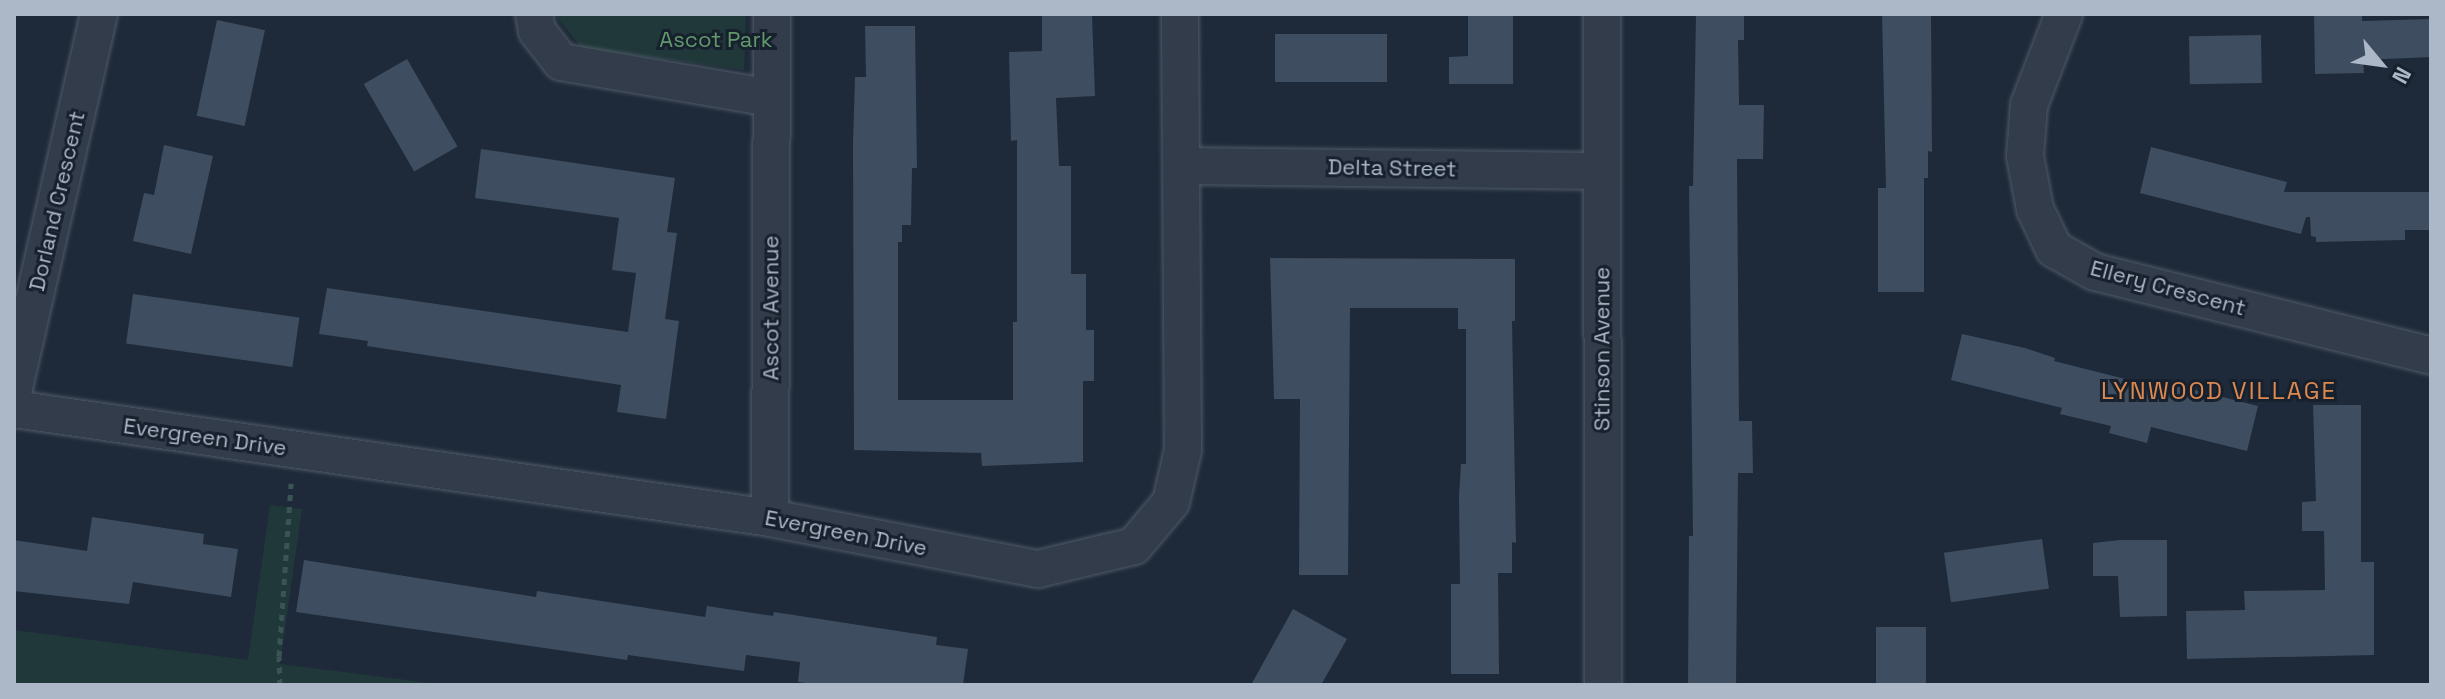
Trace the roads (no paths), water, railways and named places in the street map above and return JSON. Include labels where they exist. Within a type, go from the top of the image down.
[{"type":"street","name":"Dorland Crescent","points":[[14,388],[99,14]]},
{"type":"street","points":[[534,14],[537,31],[561,62],[771,98]]},
{"type":"street","name":"Ascot Avenue","points":[[770,518],[772,14]]},
{"type":"street","name":"Evergreen Drive","points":[[14,409],[770,518],[1038,569],[1134,546],[1171,502],[1183,450],[1180,14]]},
{"type":"street","name":"Stinson Avenue","points":[[1602,14],[1603,685]]},
{"type":"street","name":"Ellery Crescent","points":[[2064,14],[2029,105],[2025,156],[2035,209],[2054,249],[2095,272],[2431,356]]},
{"type":"street","name":"Delta Street","points":[[1183,166],[1601,171]]},
{"type":"district","name":"LYNWOOD VILLAGE","points":[[2219,391]]},
{"type":"park label","name":"Ascot Park","points":[[716,40]]}]
